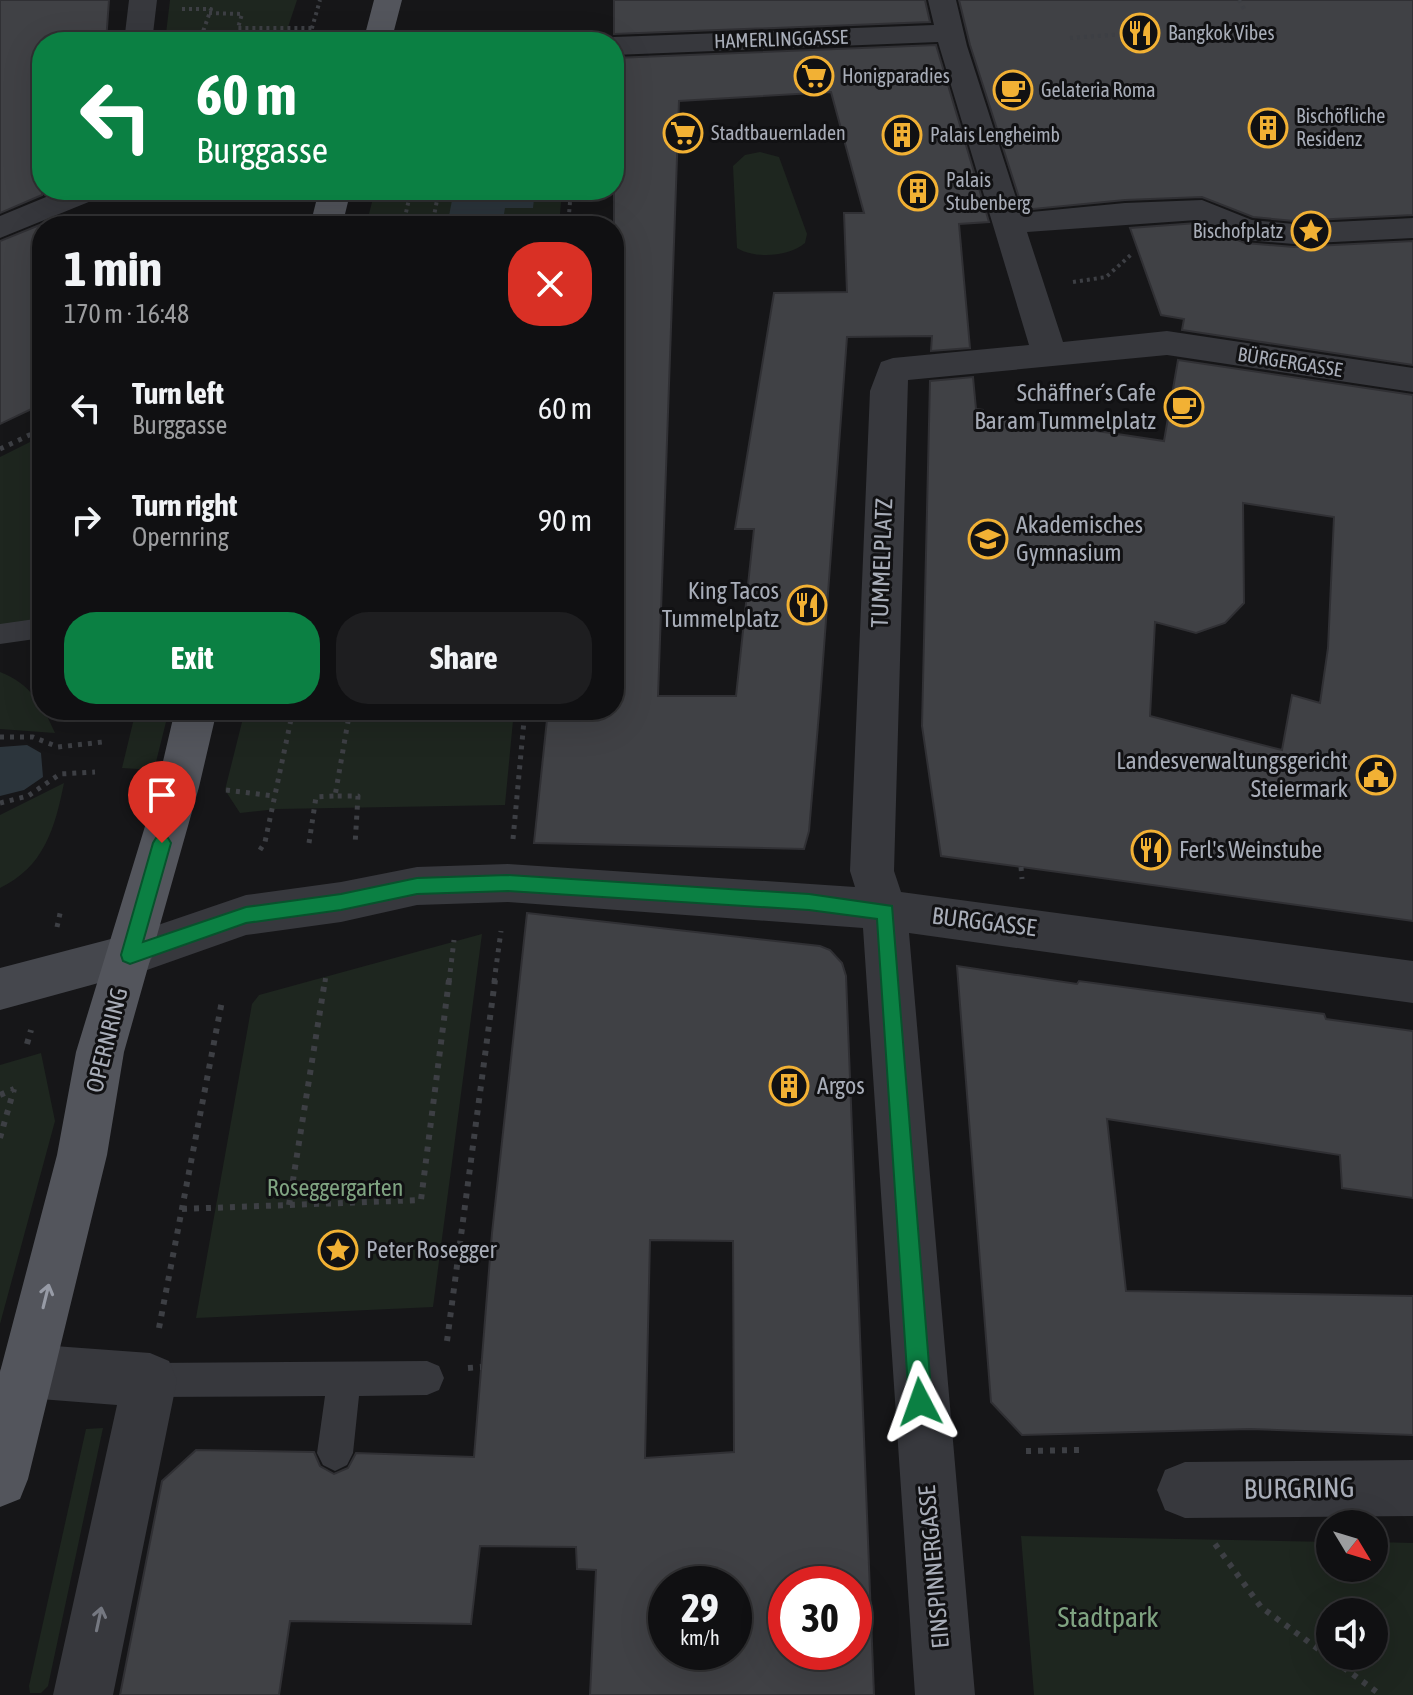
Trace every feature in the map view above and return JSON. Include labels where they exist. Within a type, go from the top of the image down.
[{"type":"main road","points":[[380,32],[388,0]]},
{"type":"main road","name":"OPERNRING","points":[[0,1479],[82,1155],[100,1052],[178,787],[194,720]]},
{"type":"main road","points":[[0,989],[130,955]]},
{"type":"street","points":[[942,0],[949,33],[1050,356]]},
{"type":"street","points":[[143,32],[156,5]]},
{"type":"street","name":"HAMERLINGGASSE","points":[[624,46],[949,33]]},
{"type":"street","points":[[0,228],[64,200]]},
{"type":"street","points":[[1008,218],[1202,210],[1246,230],[1294,234],[1413,228]]},
{"type":"street","name":"TUMMELPLATZ","points":[[885,911],[872,871],[871,848],[888,391],[893,370],[1167,343]]},
{"type":"street","name":"BÜRGERGASSE","points":[[1167,343],[1413,380]]},
{"type":"street","name":"BURGGASSE","points":[[130,955],[246,915],[341,902],[417,886],[508,883],[809,902],[990,922],[1413,982]]},
{"type":"street","name":"EINSPINNERGASSE","points":[[885,911],[923,1446],[945,1695]]},
{"type":"street","points":[[27,1371],[150,1380],[83,1695]]},
{"type":"street","name":"BURGRING","points":[[1185,1490],[1413,1488]]},
{"type":"lane","points":[[0,634],[32,629]]},
{"type":"lane","points":[[150,1380],[427,1378]]},
{"type":"lane","points":[[335,1453],[344,1379]]},
{"type":"path","points":[[311,32],[320,0]]},
{"type":"path","points":[[1239,0],[1244,9]]},
{"type":"path","points":[[156,5],[211,9],[202,32]]},
{"type":"path","points":[[209,13],[242,14],[237,32]]},
{"type":"path","points":[[238,28],[312,28]]},
{"type":"path","points":[[1070,38],[1124,34]]},
{"type":"path","points":[[1029,288],[1106,277],[1137,250]]},
{"type":"path","points":[[0,449],[32,434]]},
{"type":"path","points":[[260,850],[265,842],[291,720]]},
{"type":"path","points":[[335,796],[348,720]]},
{"type":"path","points":[[513,840],[524,720]]},
{"type":"path","points":[[0,737],[33,737],[58,747],[103,742]]},
{"type":"path","points":[[0,803],[28,796],[60,774],[95,772]]},
{"type":"path","points":[[225,790],[273,796]]},
{"type":"path","points":[[309,843],[316,797],[358,796],[355,845]]},
{"type":"path","points":[[1021,867],[1022,879]]},
{"type":"path","points":[[450,1318],[501,929]]},
{"type":"path","points":[[182,1209],[421,1200],[454,940]]},
{"type":"path","points":[[289,1205],[326,975]]},
{"type":"path","points":[[150,1380],[222,1001]]},
{"type":"path","points":[[0,1095],[14,1089],[0,1138]]},
{"type":"path","points":[[1026,1451],[1079,1450]]},
{"type":"path","points":[[1185,1490],[1205,1531],[1261,1607],[1381,1695]]},
{"type":"green space","points":[[170,0],[297,0],[286,32],[166,32]]},
{"type":"green space","points":[[760,152],[779,157],[807,234],[805,243],[781,254],[753,254],[737,248],[733,166],[745,155]]},
{"type":"green space","points":[[372,200],[561,200],[560,216],[368,216]]},
{"type":"green space","points":[[32,441],[32,624],[0,629],[0,457]]},
{"type":"green space","points":[[0,672],[20,682],[32,694],[32,720],[49,720],[55,733],[0,729]]},
{"type":"green space","points":[[134,720],[166,720],[154,770],[122,768]]},
{"type":"green space","points":[[242,720],[513,720],[505,805],[277,809],[240,813],[225,790]]},
{"type":"green space","points":[[64,783],[45,844],[27,869],[0,888],[0,815]]},
{"type":"green space","name":"Roseggergarten","points":[[482,934],[433,1307],[196,1318],[252,1004],[259,995]]},
{"type":"green space","points":[[41,1053],[55,1121],[0,1324],[0,1065]]},
{"type":"green space","points":[[103,1428],[48,1686],[41,1693],[30,1693],[29,1686],[86,1429]]},
{"type":"green space","name":"Stadtpark","points":[[1021,1536],[1316,1542],[1316,1582],[1388,1582],[1388,1542],[1413,1543],[1413,1695],[1034,1695]]},
{"type":"shaded area","points":[[452,200],[534,200],[533,208],[505,208],[504,216],[449,216]]},
{"type":"shaded area","points":[[27,745],[41,753],[43,777],[24,790],[0,796],[0,747]]},
{"type":"building","points":[[0,0],[109,0],[107,32],[32,32],[32,199],[0,213]]},
{"type":"building","points":[[614,0],[925,0],[930,22],[624,34],[614,32]]},
{"type":"building","points":[[959,0],[1413,0],[1413,215],[1294,221],[1253,217],[1202,197],[1125,200],[1023,210],[970,45]]},
{"type":"building","points":[[936,45],[989,222],[959,224],[970,348],[931,351],[932,336],[847,337],[820,701],[809,831],[804,849],[534,843],[547,720],[624,720],[624,216],[614,216],[614,200],[624,200],[624,58]],"holes":[[[831,92],[864,213],[844,213],[847,292],[774,293],[735,529],[754,529],[736,696],[658,696],[679,101]]]},
{"type":"building","points":[[1197,223],[1245,243],[1294,247],[1413,241],[1413,365],[1182,330],[1184,319],[1161,315],[1130,228]]},
{"type":"building","points":[[32,228],[32,409],[0,424],[0,241]]},
{"type":"building","points":[[1178,360],[1413,395],[1413,921],[941,856],[922,726],[930,381],[973,377],[976,409],[983,410],[984,414],[1164,441]],"holes":[[[1243,503],[1334,517],[1328,648],[1320,703],[1292,695],[1282,750],[1150,716],[1155,622],[1196,633],[1225,623],[1244,603]]]},
{"type":"building","points":[[527,913],[820,946],[830,950],[842,963],[846,976],[869,1566],[768,1566],[768,1670],[872,1670],[872,1644],[874,1695],[590,1695],[596,1570],[577,1569],[576,1547],[480,1546],[471,1624],[290,1621],[279,1695],[120,1695],[162,1481],[196,1450],[314,1452],[320,1466],[334,1474],[348,1468],[356,1453],[474,1457],[492,1233]],"holes":[[[650,1240],[733,1241],[734,1452],[645,1458]]]},
{"type":"building","points":[[957,966],[1324,1014],[1326,1019],[1413,1031],[1413,1198],[1342,1188],[1340,1155],[1107,1119],[1126,1291],[1413,1296],[1413,1435],[1250,1429],[1022,1435],[991,1402]]},
{"type":"place","name":"Bangkok Vibes","points":[[1140,33]]},
{"type":"place","name":"Honigparadies","points":[[814,76]]},
{"type":"place","name":"Gelateria Roma","points":[[1013,90]]},
{"type":"place","name":"Bischöfliche Residenz","points":[[1268,128]]},
{"type":"place","name":"Stadtbauernladen","points":[[683,133]]},
{"type":"place","name":"Palais Lengheimb","points":[[902,135]]},
{"type":"place","name":"Palais Stubenberg","points":[[918,191]]},
{"type":"place","name":"Bischofplatz","points":[[1311,231]]},
{"type":"place","name":"Schäffner´s Cafe Bar am Tummelplatz","points":[[1184,407]]},
{"type":"place","name":"Akademisches Gymnasium","points":[[988,539]]},
{"type":"place","name":"King Tacos Tummelplatz","points":[[807,605]]},
{"type":"place","name":"Landesverwaltungsgericht Steiermark","points":[[1376,775]]},
{"type":"place","name":"Ferl's Weinstube","points":[[1151,850]]},
{"type":"place","name":"Argos","points":[[789,1086]]},
{"type":"place","name":"Peter Rosegger","points":[[338,1250]]},
{"type":"route","points":[[162,843],[130,955],[246,915],[341,902],[417,886],[508,883],[809,902],[885,911],[920,1402]]}]
